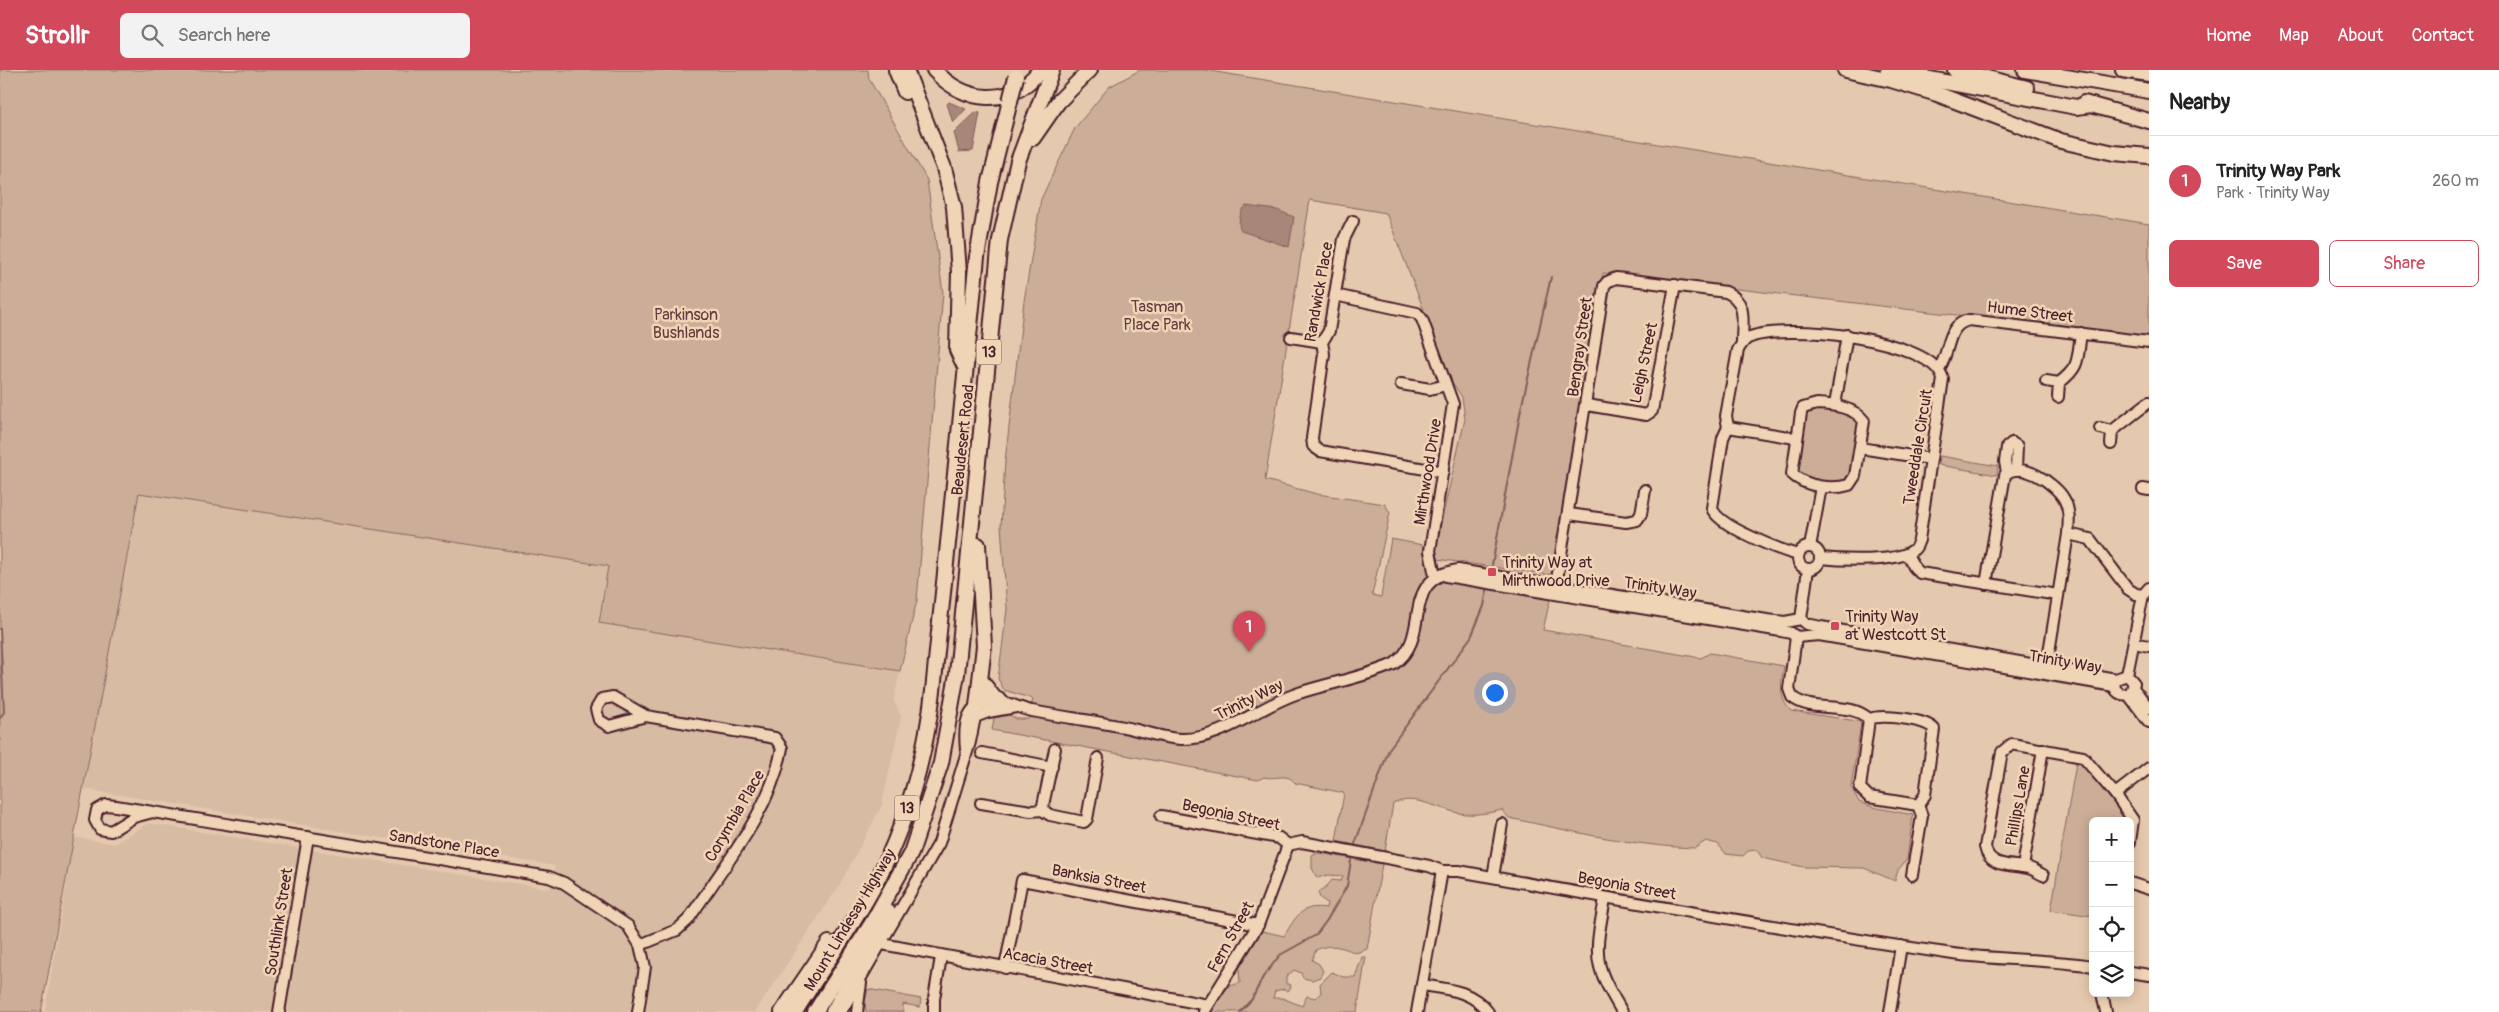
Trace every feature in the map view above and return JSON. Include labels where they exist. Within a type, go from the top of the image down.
[{"type":"highway","points":[[896,70],[915,112],[929,128]]},
{"type":"highway","points":[[906,70],[944,168],[955,215],[959,272],[957,350],[965,368]]},
{"type":"highway","points":[[934,70],[956,89],[983,97],[998,96],[1016,90],[1033,78],[1040,70]]},
{"type":"highway","name":"Beaudesert Road","points":[[954,700],[1004,218],[1014,177],[1052,70]]},
{"type":"highway","points":[[1014,177],[1042,124],[1064,95],[1090,70]]},
{"type":"highway","points":[[1845,70],[1891,80],[1937,94],[2061,141],[2114,153],[2149,156]]},
{"type":"highway","points":[[1884,70],[2076,106],[2092,105]]},
{"type":"highway","points":[[1955,70],[2149,121]]},
{"type":"highway","points":[[2025,70],[2149,91]]},
{"type":"highway","points":[[2122,70],[2149,74]]},
{"type":"highway","name":"Beaudesert Road","points":[[932,698],[965,368],[984,218],[997,150],[1017,74]]},
{"type":"highway","points":[[972,527],[978,545],[984,626],[982,682],[976,712]]},
{"type":"highway","points":[[982,682],[994,698],[1000,701]]},
{"type":"highway","name":"Mount Lindesay Highway","points":[[795,1012],[860,911],[884,865],[904,816],[924,746],[932,698]]},
{"type":"highway","name":"Mount Lindesay Highway","points":[[815,1012],[876,916],[911,853],[939,773],[954,700]]},
{"type":"highway","points":[[833,1012],[890,909],[909,866],[911,853]]},
{"type":"highway","points":[[782,1012],[844,921],[860,911]]},
{"type":"street","name":"Randwick Place","points":[[1353,221],[1344,239],[1329,331],[1322,342],[1324,354],[1312,438],[1313,446],[1320,451],[1443,472]]},
{"type":"street","name":"Bengray Street","points":[[1556,590],[1587,406],[1604,286],[1607,282],[1616,278],[1726,292],[1735,297],[1743,311],[1742,342]]},
{"type":"street","name":"Leigh Street","points":[[1587,406],[1646,415],[1652,411],[1675,285]]},
{"type":"street","name":"Mirthwood Drive","points":[[1335,295],[1417,313],[1422,319],[1453,404],[1430,551],[1436,576]]},
{"type":"street","name":"Hume Street","points":[[1939,369],[1947,354],[1952,331],[1962,321],[1969,320],[2149,342]]},
{"type":"street","name":"Tweeddale Circuit","points":[[1742,342],[1749,338],[1784,332],[1847,335],[1898,349],[1939,369],[1943,379],[1919,540],[1915,549],[1908,554]]},
{"type":"street","points":[[2046,381],[2059,383],[2074,372],[2081,333]]},
{"type":"street","points":[[1835,405],[1847,335]]},
{"type":"street","points":[[1291,337],[1322,342]]},
{"type":"street","points":[[1742,342],[1738,350],[1726,416],[1728,427],[1723,438],[1712,501],[1714,513],[1747,534],[1798,555]]},
{"type":"street","points":[[2058,396],[2059,383]]},
{"type":"street","points":[[1401,384],[1436,389],[1446,385]]},
{"type":"street","points":[[2111,444],[2112,431],[2149,402]]},
{"type":"street","points":[[1817,404],[1835,405],[1854,411],[1864,420],[1853,481],[1842,487],[1821,486],[1797,478],[1792,474],[1796,438],[1803,408],[1817,404]]},
{"type":"street","points":[[1728,427],[1796,438]]},
{"type":"street","points":[[2100,428],[2112,431]]},
{"type":"street","points":[[1860,448],[1931,459]]},
{"type":"street","points":[[1986,584],[2003,480],[2012,471],[2034,474],[2057,490],[2064,500],[2069,514],[2068,534],[2046,670]]},
{"type":"street","points":[[1810,547],[1821,486]]},
{"type":"street","points":[[1568,514],[1626,522],[1637,520],[1641,514],[1645,490]]},
{"type":"street","points":[[2068,534],[2090,539],[2128,589],[2136,594],[2146,592],[2127,675],[2133,680],[2131,691],[2149,722]]},
{"type":"street","points":[[1798,555],[1804,548],[1810,547],[1816,550],[1820,558],[1817,565],[1808,569]]},
{"type":"street","points":[[1820,558],[1862,560],[1908,554],[1914,567],[1920,573],[2058,595]]},
{"type":"street","points":[[1798,555],[1800,564],[1808,569]]},
{"type":"street","points":[[1800,622],[1808,569]]},
{"type":"street","name":"Trinity Way","points":[[1000,701],[1016,708],[1119,726],[1162,737],[1200,738],[1232,726],[1277,701],[1330,683],[1382,670],[1398,662],[1408,651],[1413,641],[1422,595],[1428,583],[1436,576],[1556,590],[1767,620],[1800,622],[2046,670]]},
{"type":"street","name":"Trinity Way","points":[[1556,590],[1797,635],[1819,635],[2115,682]]},
{"type":"street","points":[[1800,622],[1790,626],[1797,635],[1789,689],[1792,698],[1799,702],[1857,712],[1869,719]]},
{"type":"street","points":[[1797,635],[1808,630],[1800,622]]},
{"type":"street","points":[[2134,643],[2149,646]]},
{"type":"street","name":"Trinity Way","points":[[2115,682],[2121,675],[2127,675]]},
{"type":"street","name":"Trinity Way","points":[[2115,682],[2119,693],[2131,691]]},
{"type":"street","points":[[2131,691],[2149,708]]},
{"type":"street","points":[[842,1012],[939,843],[966,750],[965,725],[968,715],[976,712],[987,702],[1000,701]]},
{"type":"street","name":"Trinity Way","points":[[976,712],[1016,708]]},
{"type":"street","name":"Corymbia Place","points":[[640,945],[677,930],[688,920],[752,823],[778,773],[782,748],[775,738],[646,716]]},
{"type":"street","points":[[1869,719],[1876,716],[1888,717],[1929,724],[1934,729],[1925,795],[1918,805]]},
{"type":"street","points":[[1869,719],[1860,788],[1869,796],[1918,805]]},
{"type":"street","points":[[2043,875],[2023,867],[1995,862],[1986,854],[1985,847],[2002,752],[2012,744],[2083,757],[2115,794],[2131,817]]},
{"type":"street","points":[[1042,810],[1055,749]]},
{"type":"street","name":"Phillips Lane","points":[[2023,867],[2043,749]]},
{"type":"street","points":[[982,754],[1052,767]]},
{"type":"street","points":[[981,803],[1030,811],[1042,810],[1050,815],[1084,822],[1087,819],[1098,758]]},
{"type":"street","points":[[2115,794],[2149,768]]},
{"type":"street","name":"Sandstone Place","points":[[153,812],[134,817],[110,831],[100,829],[95,820],[97,810],[106,805],[153,812],[308,837],[549,877],[564,883],[628,926],[640,945],[645,967],[638,1012]]},
{"type":"street","points":[[1912,875],[1922,816],[1918,805]]},
{"type":"street","name":"Begonia Street","points":[[1161,816],[1279,838],[1288,845],[1302,842],[1429,866],[1442,871],[1492,877],[1605,898],[1900,946],[1956,954],[2060,961],[2089,965]]},
{"type":"street","points":[[1492,877],[1502,824]]},
{"type":"street","name":"Southlink Street","points":[[279,1012],[308,837]]},
{"type":"street","name":"Fern Street","points":[[1206,1009],[1258,925],[1288,845]]},
{"type":"street","points":[[1417,1012],[1442,871]]},
{"type":"street","name":"Banksia Street","points":[[1005,968],[1022,880],[1258,925]]},
{"type":"street","points":[[2134,884],[2149,888]]},
{"type":"street","points":[[1605,898],[1597,951],[1599,965],[1604,980],[1622,1012]]},
{"type":"street","name":"Acacia Street","points":[[882,944],[1206,1009]]},
{"type":"street","points":[[1890,1012],[1900,946]]},
{"type":"street","points":[[934,1012],[934,999],[941,957]]},
{"type":"street","points":[[2134,973],[2149,975]]},
{"type":"street","points":[[857,1012],[862,980]]},
{"type":"street","points":[[1422,986],[1459,991],[1475,999],[1488,1012]]},
{"type":"street","points":[[2103,997],[2106,1012]]},
{"type":"shaded area","points":[[949,102],[966,109],[953,123],[947,104]]},
{"type":"shaded area","points":[[976,112],[980,113],[973,151],[959,152],[954,133]]},
{"type":"shaded area","points":[[1246,206],[1277,210],[1294,217],[1289,247],[1241,231],[1239,225],[1240,218]]},
{"type":"shaded area","points":[[139,492],[609,566],[599,623],[900,671],[894,700],[901,717],[882,805],[839,886],[755,1012],[45,1012],[74,837],[115,844],[148,823],[550,889],[555,866],[83,789]]},
{"type":"green space","name":"Parkinson Bushlands","points":[[0,70],[868,70],[869,79],[927,180],[943,293],[917,600],[900,671],[599,623],[608,566],[139,493],[41,1012],[0,1012]]},
{"type":"green space","name":"Tasman Place Park","points":[[1140,70],[1204,70],[2149,224],[2149,338],[1603,273],[1555,569],[1549,575],[1437,559],[1435,549],[1465,419],[1462,397],[1452,382],[1386,213],[1310,200],[1265,480],[1317,494],[1385,504],[1390,513],[1372,595],[1381,597],[1391,539],[1423,545],[1431,579],[1449,580],[1464,585],[1550,600],[1543,630],[1701,658],[1710,653],[1784,666],[1781,690],[1784,701],[1791,711],[1861,723],[1851,787],[1859,802],[1873,807],[1913,815],[1907,859],[1898,870],[1895,881],[1864,868],[1804,867],[1762,858],[1757,850],[1748,851],[1743,856],[1726,854],[1718,844],[1706,841],[1695,848],[1648,844],[1602,837],[1509,818],[1502,810],[1481,814],[1464,814],[1409,800],[1393,804],[1385,851],[1336,841],[1344,793],[1295,783],[1285,777],[1264,777],[1258,780],[992,730],[994,718],[1009,715],[1017,719],[1028,719],[1033,699],[1004,690],[998,679],[1007,609],[1001,526],[1005,461],[1024,301],[1041,199],[1075,128],[1109,87]]},
{"type":"green space","points":[[1817,407],[1852,413],[1859,423],[1851,475],[1840,482],[1816,482],[1808,480],[1797,472],[1804,413]]},
{"type":"green space","points":[[1940,456],[1998,466],[1997,475],[1939,465]]},
{"type":"green space","points":[[2076,763],[2081,764],[2124,817],[2089,817],[2089,915],[2051,910]]},
{"type":"green space","points":[[1319,853],[1382,864],[1367,949],[1356,953],[1336,947],[1316,950],[1312,960],[1319,964],[1323,971],[1320,977],[1312,980],[1303,978],[1301,973],[1294,970],[1286,977],[1286,984],[1290,984],[1291,987],[1288,991],[1284,989],[1275,991],[1273,998],[1282,998],[1302,1006],[1307,996],[1315,998],[1321,993],[1320,984],[1332,972],[1343,977],[1355,977],[1362,957],[1366,957],[1357,1012],[1209,1012],[1229,986],[1240,983],[1239,969],[1262,931],[1284,936],[1300,913],[1311,908],[1326,908],[1327,903],[1320,898],[1318,892],[1332,880],[1341,881],[1343,876],[1328,875],[1317,878],[1312,868],[1312,854]]},
{"type":"green space","points":[[868,989],[921,999],[920,1007],[903,1004],[903,1012],[866,1012],[865,1002]]},
{"type":"waterway","points":[[1492,565],[1521,409],[1551,277]]},
{"type":"waterway","points":[[1355,844],[1389,749],[1471,637],[1484,606],[1487,590]]},
{"type":"waterway","points":[[0,629],[4,712],[0,718]]},
{"type":"waterway","points":[[1240,1012],[1252,999],[1263,977],[1280,955],[1316,935],[1327,920],[1347,886],[1351,860]]},
{"type":"place","name":"Trinity Way at Mirthwood Drive","points":[[1492,572]]},
{"type":"place","name":"Trinity Way at Westcott St","points":[[1835,626]]},
{"type":"place","name":"Trinity Way Park","points":[[1249,652]]}]
